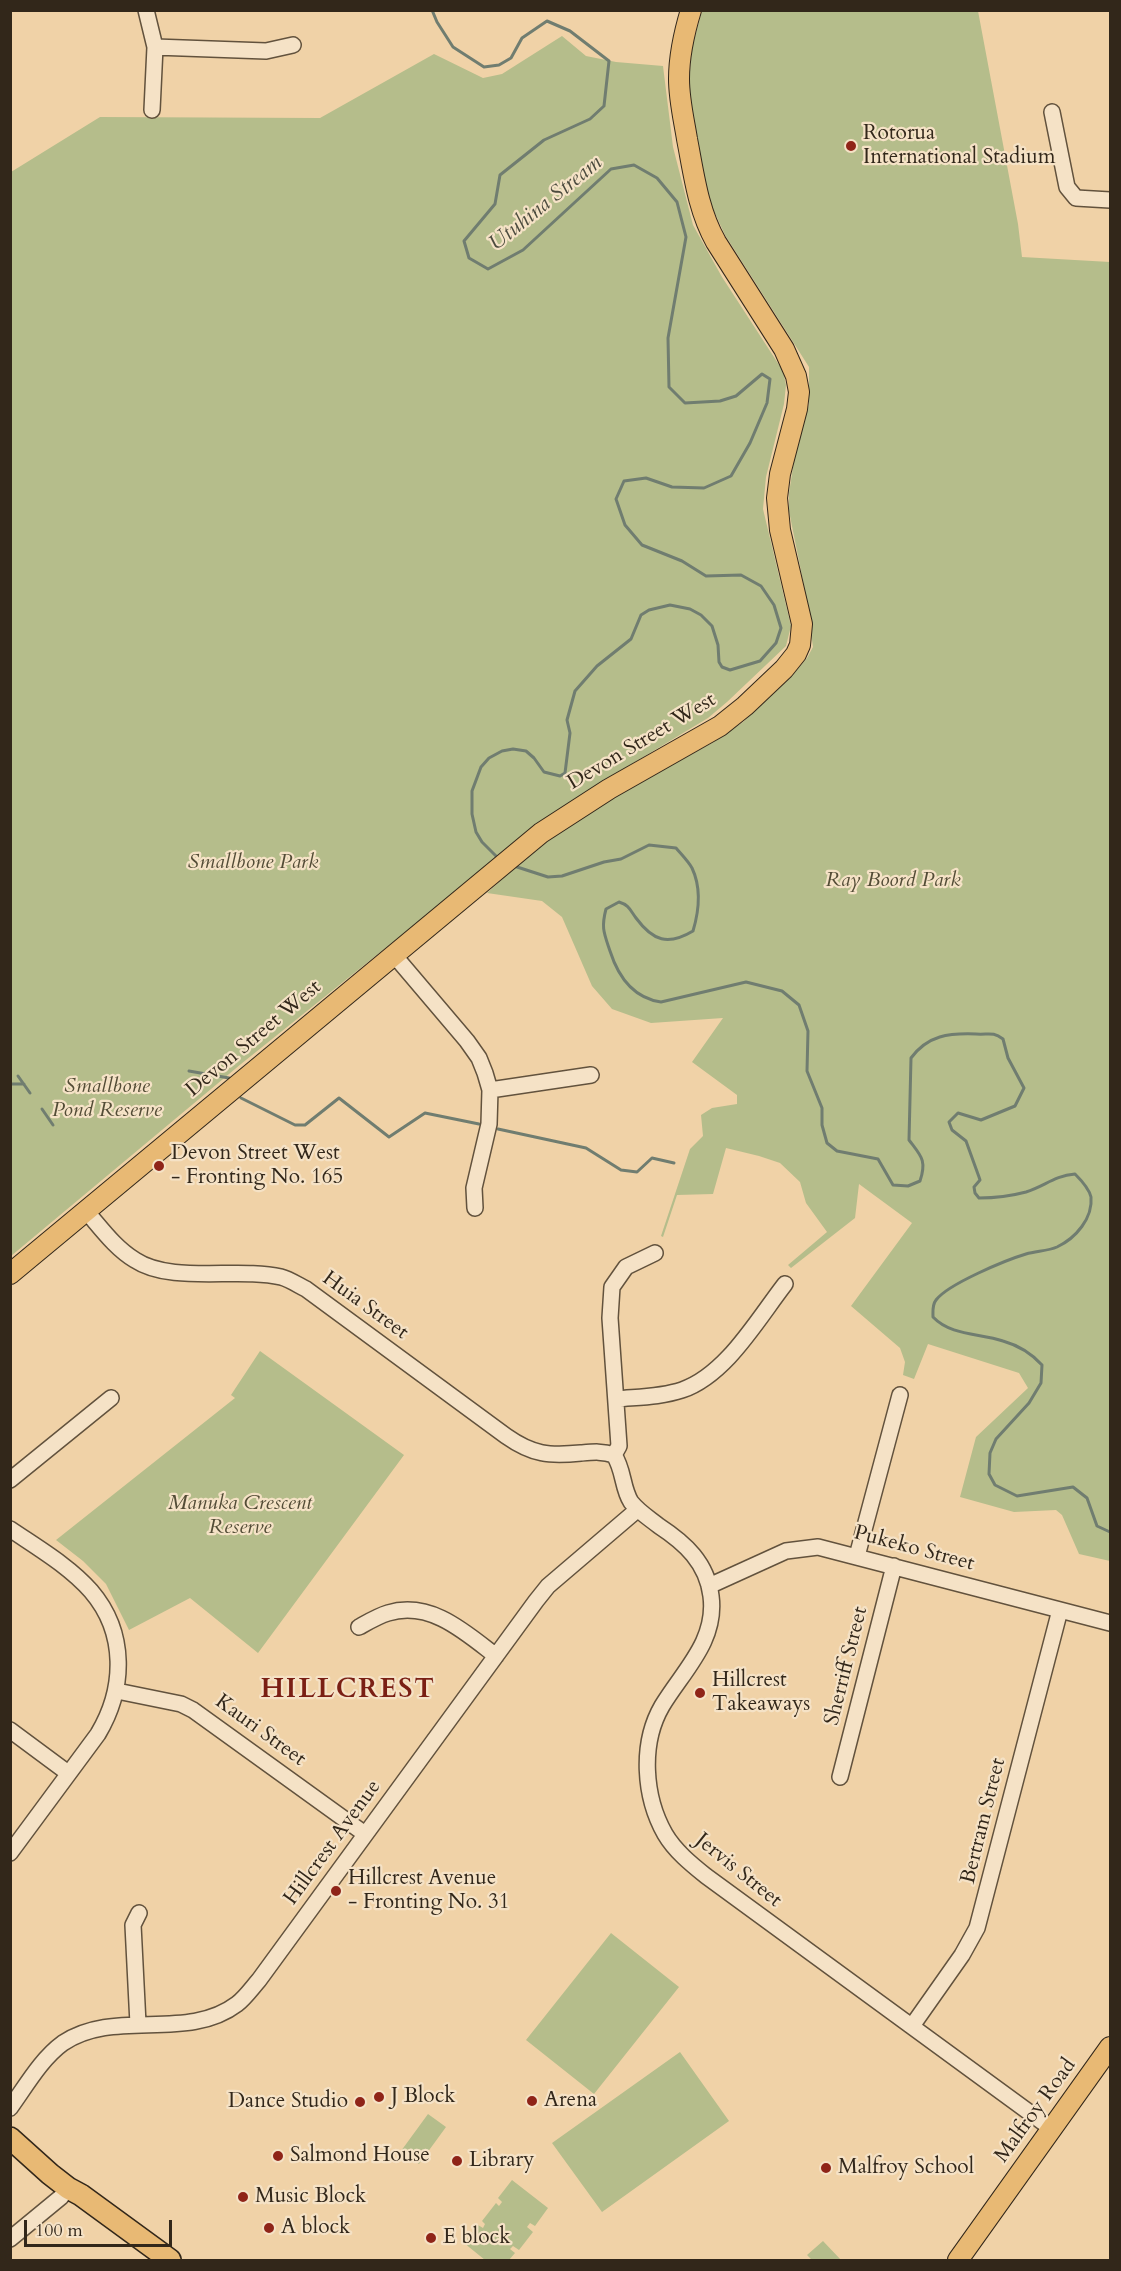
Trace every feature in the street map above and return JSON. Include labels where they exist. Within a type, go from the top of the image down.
[{"type":"highway","points":[[10,2138],[68,2188],[170,2260]]},
{"type":"main road","name":"Devon Street West","points":[[10,1274],[522,848],[584,804],[720,726],[745,706],[784,669],[796,654],[800,645],[802,624],[780,530],[777,498],[780,474],[799,392],[796,376],[788,357],[716,242],[707,226],[699,201],[680,99],[679,81],[681,47],[691,10]]},
{"type":"main road","name":"Malfroy Road","points":[[958,2260],[1110,2047]]},
{"type":"street","points":[[146,10],[155,47],[152,110]]},
{"type":"street","points":[[155,47],[267,51],[293,45]]},
{"type":"street","points":[[1052,112],[1067,187],[1076,198],[1110,200]]},
{"type":"street","points":[[394,955],[467,1041],[479,1058],[490,1090],[489,1124],[474,1188],[475,1208]]},
{"type":"street","points":[[490,1090],[591,1075]]},
{"type":"street","name":"Huia Street","points":[[86,1210],[122,1251],[149,1268],[177,1272],[281,1277],[306,1289],[506,1436],[531,1451],[555,1455],[604,1452],[614,1455]]},
{"type":"street","points":[[614,1455],[619,1446],[610,1318],[612,1287],[626,1267],[655,1253]]},
{"type":"street","points":[[617,1399],[668,1394],[700,1382],[728,1358],[785,1284]]},
{"type":"street","points":[[857,1556],[900,1395]]},
{"type":"street","points":[[10,1480],[111,1398]]},
{"type":"street","name":"Jervis Street","points":[[614,1455],[621,1469],[626,1492],[637,1510],[688,1548],[702,1568],[710,1586],[712,1599],[710,1622],[702,1648],[661,1707],[650,1740],[651,1797],[666,1835],[691,1865],[1052,2129]]},
{"type":"street","name":"Hillcrest Avenue","points":[[10,2108],[42,2064],[63,2043],[92,2031],[138,2024],[190,2022],[224,2012],[237,2004],[259,1980],[548,1586],[637,1510]]},
{"type":"street","points":[[10,1528],[67,1569],[92,1592],[113,1628],[119,1659],[117,1691],[102,1727],[10,1853]]},
{"type":"street","name":"Pukeko Street","points":[[710,1586],[786,1551],[804,1547],[832,1549],[1110,1623]]},
{"type":"street","name":"Sherriff Street","points":[[840,1777],[894,1566]]},
{"type":"street","points":[[358,1627],[388,1613],[418,1610],[446,1620],[496,1656]]},
{"type":"street","name":"Bertram Street","points":[[912,2026],[962,1954],[976,1928],[1060,1610]]},
{"type":"street","name":"Kauri Street","points":[[117,1691],[174,1702],[193,1710],[365,1834]]},
{"type":"street","points":[[10,1730],[68,1773]]},
{"type":"street","points":[[138,2024],[133,1925],[139,1913]]},
{"type":"street","points":[[10,2240],[61,2197],[68,2188]]},
{"type":"green space","name":"Ray Boord Park","points":[[702,11],[978,11],[1018,224],[1022,257],[1110,262],[1110,1561],[1079,1554],[1062,1515],[1056,1510],[1014,1512],[960,1497],[976,1437],[1028,1388],[1019,1373],[928,1344],[914,1379],[903,1375],[905,1362],[900,1348],[851,1306],[912,1223],[859,1184],[855,1218],[791,1268],[788,1265],[827,1232],[806,1203],[800,1182],[780,1163],[726,1148],[713,1194],[677,1195],[663,1237],[661,1236],[690,1149],[703,1136],[701,1115],[712,1108],[737,1104],[737,1095],[692,1062],[723,1018],[651,1023],[612,1009],[592,986],[562,917],[542,901],[487,893],[523,860],[589,810],[712,743],[743,722],[790,678],[813,647],[789,511],[794,461],[809,404],[809,367],[725,235],[708,198],[688,94],[692,47]]},
{"type":"green space","points":[[562,36],[586,56],[616,62],[663,66],[673,147],[693,225],[722,277],[783,371],[786,385],[784,404],[766,477],[763,509],[791,626],[786,646],[708,718],[610,777],[536,827],[241,1064],[11,1256],[11,172],[100,117],[320,118],[434,54],[483,78],[502,74]]},
{"type":"green space","name":"Manuka Crescent Reserve","points":[[260,1351],[404,1455],[258,1653],[190,1598],[129,1630],[106,1584],[83,1561],[56,1540],[235,1398],[231,1395]]},
{"type":"green space","points":[[611,1933],[679,1987],[594,2094],[526,2040]]},
{"type":"green space","points":[[680,2052],[729,2121],[602,2212],[552,2143]]},
{"type":"green space","points":[[428,2114],[446,2127],[419,2164],[401,2151]]},
{"type":"green space","points":[[512,2180],[548,2208],[535,2226],[530,2223],[527,2227],[533,2232],[519,2250],[513,2246],[510,2249],[515,2253],[509,2260],[485,2260],[464,2243],[478,2225],[483,2228],[485,2224],[482,2221],[496,2203],[499,2206],[502,2202],[498,2198]]},
{"type":"green space","points":[[823,2241],[841,2260],[812,2260],[807,2255]]},
{"type":"waterway","name":"Utuhina Stream","points":[[432,10],[453,47],[484,67],[499,65],[511,58],[522,38],[547,21],[570,31],[609,61],[604,106],[590,119],[544,140],[500,175],[495,204],[464,241],[469,258],[488,269],[523,250],[611,169],[634,165],[657,178],[677,202],[686,237],[668,338],[669,387],[685,403],[720,401],[736,396],[762,374],[770,379],[767,403],[750,443],[731,476],[704,488],[672,487],[646,478],[624,481],[616,499],[625,525],[642,545],[682,561],[706,576],[741,575],[761,586],[774,605],[781,628],[776,643],[760,661],[730,670],[722,667],[719,662],[718,645],[712,626],[701,615],[690,609],[670,605],[649,610],[641,615],[631,639],[597,666],[575,691],[567,720],[570,733],[565,773],[560,776],[544,772],[526,751],[513,749],[502,751],[489,758],[481,767],[472,791],[472,814],[476,832],[482,842],[498,858]]},
{"type":"waterway","name":"Utuhina Stream","points":[[514,866],[548,877],[562,876],[604,862],[621,859],[649,845],[676,848],[692,868],[697,883],[698,907],[693,931],[676,939],[662,939],[642,926],[625,905],[619,902],[606,909],[603,926],[605,935],[613,960],[622,977],[642,996],[661,1002],[746,982],[782,991],[799,1005],[808,1031],[807,1071],[822,1108],[822,1125],[827,1143],[837,1151],[878,1159],[893,1185],[908,1186],[920,1181],[923,1168],[920,1154],[909,1140],[911,1058],[925,1044],[948,1035],[990,1034],[1003,1039],[1008,1058],[1024,1088],[1015,1106],[981,1120],[958,1113],[949,1122],[952,1130],[966,1141],[980,1180],[974,1187],[975,1193],[979,1198],[1014,1195],[1075,1174],[1090,1194],[1091,1205],[1082,1226],[1064,1243],[1005,1261],[952,1287],[935,1302],[933,1317],[948,1328],[1014,1345],[1042,1365],[1041,1383],[1029,1403],[996,1439],[990,1453],[989,1474],[995,1485],[1017,1496],[1073,1487],[1087,1498],[1097,1526],[1110,1532]]},
{"type":"waterway","points":[[189,1071],[229,1078]]},
{"type":"waterway","points":[[18,1076],[30,1093]]},
{"type":"waterway","points":[[10,1084],[24,1084]]},
{"type":"waterway","points":[[241,1098],[295,1125],[305,1125],[339,1098],[389,1137],[425,1113],[479,1124]]},
{"type":"waterway","points":[[42,1109],[53,1125]]},
{"type":"waterway","points":[[498,1129],[586,1148],[621,1170],[637,1172],[652,1158],[674,1163]]},
{"type":"place","name":"Rotorua International Stadium","points":[[851,146]]},
{"type":"place","name":"Devon Street West - Fronting No. 165","points":[[159,1166]]},
{"type":"place","name":"Hillcrest Takeaways","points":[[700,1693]]},
{"type":"place","name":"Hillcrest Avenue - Fronting No. 31","points":[[336,1891]]},
{"type":"place","name":"J Block","points":[[379,2097]]},
{"type":"place","name":"Arena","points":[[532,2101]]},
{"type":"place","name":"Dance Studio","points":[[360,2102]]},
{"type":"place","name":"Salmond House","points":[[278,2156]]},
{"type":"place","name":"Library","points":[[457,2161]]},
{"type":"place","name":"Malfroy School","points":[[826,2168]]},
{"type":"place","name":"Music Block","points":[[243,2197]]},
{"type":"place","name":"A block","points":[[269,2228]]},
{"type":"place","name":"E block","points":[[431,2238]]},
{"type":"district","name":"HILLCREST","points":[[348,1691]]},
{"type":"park label","name":"Smallbone Park","points":[[253,863]]},
{"type":"park label","name":"Smallbone Pond Reserve","points":[[107,1099]]}]
